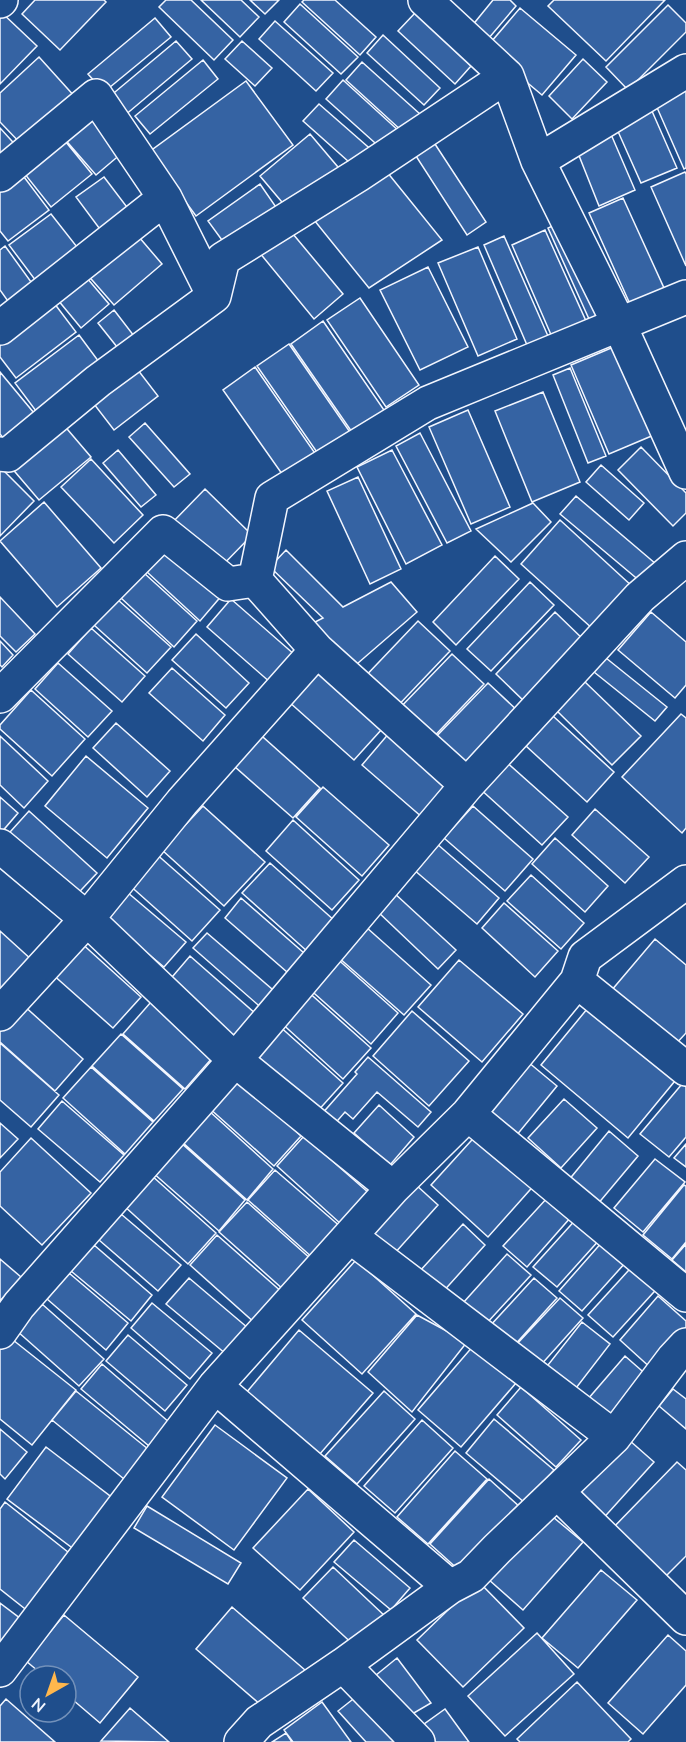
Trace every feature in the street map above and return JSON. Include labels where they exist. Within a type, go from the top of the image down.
[{"type":"street","points":[[425,0],[507,76],[538,161],[619,324],[686,472]]},
{"type":"street","points":[[538,161],[686,71]]},
{"type":"street","points":[[3,452],[214,296],[223,259],[358,175],[507,76]]},
{"type":"street","points":[[0,175],[96,96],[165,198],[214,296]]},
{"type":"street","points":[[0,328],[165,198]]},
{"type":"street","points":[[255,580],[272,498],[428,402],[686,297]]},
{"type":"street","points":[[0,696],[163,532],[228,584],[255,580]]},
{"type":"street","points":[[0,1332],[19,1305],[235,1060],[467,785],[640,597],[686,558]]},
{"type":"street","points":[[255,580],[317,650],[467,785]]},
{"type":"street","points":[[0,1014],[87,920],[182,802],[317,650]]},
{"type":"street","points":[[0,846],[87,920],[235,1060],[393,1188]]},
{"type":"street","points":[[0,1670],[215,1386],[393,1188],[468,1114],[577,981],[585,957],[686,882]]},
{"type":"street","points":[[577,981],[686,1069]]},
{"type":"street","points":[[468,1114],[686,1295]]},
{"type":"street","points":[[351,1237],[614,1437]]},
{"type":"street","points":[[241,1742],[260,1722],[344,1665],[450,1587],[471,1576],[614,1437],[686,1345]]},
{"type":"street","points":[[215,1386],[450,1587]]},
{"type":"street","points":[[557,1492],[686,1618]]},
{"type":"street","points":[[344,1665],[418,1742]]},
{"type":"building","points":[[35,0],[104,0],[106,2],[60,50],[22,14]]},
{"type":"building","points":[[166,0],[191,0],[233,40],[214,60],[159,7]]},
{"type":"building","points":[[201,0],[241,0],[259,17],[240,37]]},
{"type":"building","points":[[250,0],[279,0],[265,14]]},
{"type":"building","points":[[304,0],[335,0],[376,37],[360,55],[302,2]]},
{"type":"building","points":[[493,0],[510,0],[516,6],[483,45],[467,32]]},
{"type":"building","points":[[554,0],[665,0],[606,61],[548,6]]},
{"type":"building","points":[[300,4],[358,57],[341,74],[284,22]]},
{"type":"building","points":[[668,5],[686,23],[686,32],[628,90],[606,67]]},
{"type":"building","points":[[520,8],[576,55],[542,95],[486,48]]},
{"type":"building","points":[[0,11],[37,46],[0,84]]},
{"type":"building","points":[[415,13],[471,66],[455,84],[398,31]]},
{"type":"building","points":[[155,18],[171,37],[104,92],[88,74]]},
{"type":"building","points":[[275,21],[333,73],[316,91],[259,39]]},
{"type":"building","points":[[383,35],[440,88],[424,105],[367,53]]},
{"type":"building","points":[[176,41],[192,59],[124,116],[109,97]]},
{"type":"building","points":[[242,41],[272,68],[255,86],[225,59]]},
{"type":"building","points":[[39,57],[76,98],[24,147],[0,122],[0,93]]},
{"type":"building","points":[[583,59],[607,82],[572,119],[549,96]]},
{"type":"building","points":[[203,60],[218,79],[150,134],[135,116]]},
{"type":"building","points":[[362,62],[420,114],[403,132],[346,80]]},
{"type":"building","points":[[343,80],[400,132],[384,151],[326,99]]},
{"type":"building","points":[[246,81],[293,145],[196,216],[149,152]]},
{"type":"building","points":[[686,89],[686,168],[684,169],[655,103]]},
{"type":"building","points":[[648,102],[677,168],[641,183],[612,118]]},
{"type":"building","points":[[319,104],[375,153],[358,170],[303,121]]},
{"type":"building","points":[[89,113],[122,153],[96,175],[62,136]]},
{"type":"building","points":[[607,125],[635,190],[599,206],[574,143]]},
{"type":"building","points":[[0,128],[21,151],[0,159]]},
{"type":"building","points":[[310,134],[343,173],[292,214],[260,176]]},
{"type":"building","points":[[61,136],[92,174],[51,207],[20,168]]},
{"type":"building","points":[[433,141],[486,222],[467,235],[414,153]]},
{"type":"building","points":[[18,169],[49,210],[8,241],[0,231],[0,182]]},
{"type":"building","points":[[387,172],[442,240],[369,288],[310,215]]},
{"type":"building","points":[[685,172],[686,174],[686,266],[651,187]]},
{"type":"building","points":[[104,177],[133,215],[105,236],[76,197]]},
{"type":"building","points":[[260,184],[278,210],[227,247],[208,221]]},
{"type":"building","points":[[623,198],[664,288],[630,304],[589,213]]},
{"type":"building","points":[[582,212],[623,304],[589,319],[548,228]]},
{"type":"building","points":[[51,214],[81,252],[39,285],[9,245]]},
{"type":"building","points":[[288,228],[343,294],[314,319],[259,252]]},
{"type":"building","points":[[133,230],[162,264],[114,305],[85,272]]},
{"type":"building","points":[[545,230],[586,321],[552,337],[512,245]]},
{"type":"building","points":[[504,236],[548,336],[527,345],[484,245]]},
{"type":"building","points":[[5,246],[34,286],[10,304],[0,290],[0,250]]},
{"type":"building","points":[[478,247],[517,339],[478,356],[438,263]]},
{"type":"building","points":[[428,267],[468,347],[420,370],[380,290]]},
{"type":"building","points":[[81,271],[109,304],[81,328],[53,294]]},
{"type":"building","points":[[360,298],[419,385],[386,407],[327,320]]},
{"type":"building","points":[[51,299],[76,332],[16,378],[0,357],[0,337]]},
{"type":"building","points":[[114,310],[141,345],[125,357],[98,323]]},
{"type":"building","points":[[323,321],[386,413],[354,435],[291,344]]},
{"type":"building","points":[[79,335],[105,370],[42,419],[15,383]]},
{"type":"building","points":[[623,343],[661,432],[609,454],[571,365]]},
{"type":"building","points":[[289,344],[352,435],[321,458],[257,366]]},
{"type":"building","points":[[131,361],[158,396],[114,430],[87,395]]},
{"type":"building","points":[[255,367],[319,459],[287,481],[223,390]]},
{"type":"building","points":[[570,368],[606,456],[588,463],[553,375]]},
{"type":"building","points":[[0,372],[39,419],[8,444],[0,434]]},
{"type":"building","points":[[543,392],[580,482],[532,502],[495,411]]},
{"type":"building","points":[[468,410],[510,507],[471,524],[429,427]]},
{"type":"building","points":[[62,423],[91,457],[39,500],[10,466]]},
{"type":"building","points":[[145,423],[190,474],[174,487],[129,437]]},
{"type":"building","points":[[420,433],[471,531],[447,543],[396,446]]},
{"type":"building","points":[[641,447],[686,493],[686,513],[673,526],[618,470]]},
{"type":"building","points":[[118,450],[156,495],[141,507],[103,463]]},
{"type":"building","points":[[392,450],[442,545],[406,564],[357,467]]},
{"type":"building","points":[[91,459],[143,515],[114,543],[61,487]]},
{"type":"building","points":[[601,465],[644,503],[629,520],[586,482]]},
{"type":"building","points":[[0,467],[34,501],[0,536]]},
{"type":"building","points":[[358,477],[401,569],[370,584],[327,491]]},
{"type":"building","points":[[205,489],[252,535],[216,572],[168,527]]},
{"type":"building","points":[[576,496],[656,564],[641,582],[560,514]]},
{"type":"building","points":[[44,502],[101,568],[57,607],[0,541]]},
{"type":"building","points":[[533,503],[551,522],[511,562],[476,529]]},
{"type":"building","points":[[560,520],[633,587],[594,630],[521,564]]},
{"type":"building","points":[[170,546],[223,594],[200,621],[147,572]]},
{"type":"building","points":[[286,550],[343,607],[391,582],[417,612],[350,670],[313,623],[323,618],[270,567]]},
{"type":"building","points":[[495,556],[519,579],[456,645],[433,622]]},
{"type":"building","points":[[144,573],[197,621],[174,647],[121,598]]},
{"type":"building","points":[[530,582],[554,605],[491,671],[467,649]]},
{"type":"building","points":[[0,597],[35,634],[16,652],[0,636]]},
{"type":"building","points":[[117,599],[171,647],[147,673],[94,625]]},
{"type":"building","points":[[231,599],[295,655],[271,683],[207,627]]},
{"type":"building","points":[[555,612],[587,643],[528,705],[496,674]]},
{"type":"building","points":[[651,612],[686,642],[686,685],[675,698],[618,650]]},
{"type":"building","points":[[418,621],[450,651],[391,713],[359,683]]},
{"type":"building","points":[[91,628],[145,676],[122,702],[68,654]]},
{"type":"building","points":[[196,634],[249,683],[226,708],[172,660]]},
{"type":"building","points":[[0,641],[13,655],[2,667],[0,665]]},
{"type":"building","points":[[452,654],[484,684],[425,746],[393,715]]},
{"type":"building","points":[[606,658],[667,707],[655,721],[594,672]]},
{"type":"building","points":[[58,663],[112,711],[88,737],[35,689]]},
{"type":"building","points":[[172,668],[225,715],[203,741],[149,693]]},
{"type":"building","points":[[316,670],[382,729],[354,760],[288,701]]},
{"type":"building","points":[[584,681],[641,736],[612,765],[556,710]]},
{"type":"building","points":[[488,683],[520,713],[461,775],[429,744]]},
{"type":"building","points":[[31,690],[85,739],[52,776],[0,729],[0,725]]},
{"type":"building","points":[[681,714],[686,718],[686,828],[682,833],[622,777]]},
{"type":"building","points":[[553,716],[614,772],[587,802],[526,746]]},
{"type":"building","points":[[116,723],[170,771],[147,797],[93,748]]},
{"type":"building","points":[[254,729],[320,788],[293,818],[226,759]]},
{"type":"building","points":[[390,732],[452,786],[423,818],[362,765]]},
{"type":"building","points":[[0,736],[48,781],[24,808],[0,785]]},
{"type":"building","points":[[86,756],[148,808],[107,858],[45,806]]},
{"type":"building","points":[[503,759],[568,817],[542,845],[478,787]]},
{"type":"building","points":[[323,787],[389,845],[362,876],[296,817]]},
{"type":"building","points":[[0,797],[18,813],[0,834]]},
{"type":"building","points":[[203,806],[265,862],[224,906],[162,850]]},
{"type":"building","points":[[473,806],[533,859],[505,891],[444,838]]},
{"type":"building","points":[[595,809],[649,857],[625,883],[572,835]]},
{"type":"building","points":[[29,811],[97,873],[69,903],[1,842]]},
{"type":"building","points":[[293,820],[359,880],[332,910],[266,851]]},
{"type":"building","points":[[555,838],[608,886],[585,912],[532,864]]},
{"type":"building","points":[[436,843],[499,898],[477,924],[413,869]]},
{"type":"building","points":[[154,852],[220,910],[192,941],[127,883]]},
{"type":"building","points":[[270,863],[335,921],[308,952],[242,893]]},
{"type":"building","points":[[531,875],[584,923],[561,949],[507,901]]},
{"type":"building","points":[[127,892],[186,942],[164,967],[105,918]]},
{"type":"building","points":[[393,892],[456,950],[438,969],[376,910]]},
{"type":"building","points":[[241,898],[304,953],[287,972],[225,918]]},
{"type":"building","points":[[504,903],[558,951],[535,977],[482,928]]},
{"type":"building","points":[[366,927],[431,985],[404,1015],[338,957]]},
{"type":"building","points":[[0,931],[33,961],[4,993],[0,989]]},
{"type":"building","points":[[207,933],[279,995],[265,1011],[193,948]]},
{"type":"building","points":[[655,939],[686,965],[686,1033],[674,1046],[611,991]]},
{"type":"building","points":[[79,941],[141,997],[113,1028],[51,973]]},
{"type":"building","points":[[333,955],[398,1013],[371,1044],[306,986]]},
{"type":"building","points":[[190,956],[257,1015],[233,1041],[167,983]]},
{"type":"building","points":[[459,960],[523,1014],[482,1062],[418,1007]]},
{"type":"building","points":[[305,989],[371,1048],[343,1079],[278,1020]]},
{"type":"building","points":[[151,1002],[213,1057],[185,1089],[123,1034]]},
{"type":"building","points":[[592,1003],[679,1076],[628,1138],[541,1065]]},
{"type":"building","points":[[22,1004],[83,1059],[55,1091],[0,1042],[0,1029]]},
{"type":"building","points":[[412,1011],[469,1061],[429,1106],[373,1056]]},
{"type":"building","points":[[277,1024],[343,1083],[315,1114],[249,1055]]},
{"type":"building","points":[[121,1034],[183,1089],[154,1121],[92,1066]]},
{"type":"building","points":[[0,1043],[59,1095],[31,1127],[0,1100]]},
{"type":"building","points":[[368,1057],[431,1112],[418,1127],[377,1092],[353,1119],[345,1112],[332,1127],[320,1116],[357,1074],[355,1072]]},
{"type":"building","points":[[528,1062],[557,1086],[516,1136],[487,1111]]},
{"type":"building","points":[[91,1067],[153,1122],[125,1154],[63,1098]]},
{"type":"building","points":[[236,1077],[301,1136],[274,1166],[208,1107]]},
{"type":"building","points":[[682,1084],[686,1087],[686,1137],[669,1157],[640,1134]]},
{"type":"building","points":[[564,1099],[597,1128],[561,1168],[528,1138]]},
{"type":"building","points":[[62,1101],[124,1155],[100,1182],[38,1129]]},
{"type":"building","points":[[379,1105],[414,1137],[390,1165],[354,1133]]},
{"type":"building","points":[[208,1110],[273,1169],[247,1200],[181,1141]]},
{"type":"building","points":[[0,1123],[18,1139],[0,1158]]},
{"type":"building","points":[[480,1131],[537,1182],[488,1237],[431,1185]]},
{"type":"building","points":[[609,1131],[638,1156],[597,1205],[568,1181]]},
{"type":"building","points":[[304,1136],[370,1194],[342,1225],[277,1166]]},
{"type":"building","points":[[31,1138],[91,1193],[42,1245],[0,1206],[0,1172]]},
{"type":"building","points":[[180,1142],[245,1200],[219,1231],[152,1172]]},
{"type":"building","points":[[686,1144],[686,1167],[674,1158]]},
{"type":"building","points":[[655,1159],[685,1182],[643,1232],[614,1208]]},
{"type":"building","points":[[275,1170],[342,1228],[314,1259],[248,1200]]},
{"type":"building","points":[[151,1175],[216,1233],[188,1264],[123,1205]]},
{"type":"building","points":[[415,1184],[438,1205],[394,1254],[371,1234]]},
{"type":"building","points":[[684,1185],[686,1186],[686,1242],[672,1259],[643,1235]]},
{"type":"building","points":[[548,1197],[571,1217],[527,1267],[503,1246]]},
{"type":"building","points":[[247,1202],[312,1260],[285,1291],[219,1232]]},
{"type":"building","points":[[121,1214],[181,1265],[158,1291],[99,1240]]},
{"type":"building","points":[[578,1217],[601,1238],[557,1287],[533,1267]]},
{"type":"building","points":[[463,1224],[485,1245],[441,1294],[418,1273]]},
{"type":"building","points":[[217,1235],[283,1293],[256,1324],[190,1265]]},
{"type":"building","points":[[603,1241],[626,1262],[582,1311],[559,1291]]},
{"type":"building","points":[[686,1244],[686,1272],[672,1260]]},
{"type":"building","points":[[94,1245],[152,1295],[131,1321],[71,1271]]},
{"type":"building","points":[[507,1254],[531,1275],[486,1324],[463,1303]]},
{"type":"building","points":[[0,1259],[21,1277],[0,1301]]},
{"type":"building","points":[[356,1260],[416,1314],[362,1374],[302,1320]]},
{"type":"building","points":[[638,1260],[663,1282],[613,1337],[588,1315]]},
{"type":"building","points":[[69,1273],[128,1323],[106,1350],[47,1299]]},
{"type":"building","points":[[189,1278],[248,1328],[226,1354],[166,1304]]},
{"type":"building","points":[[534,1278],[557,1298],[512,1348],[489,1327]]},
{"type":"building","points":[[658,1296],[686,1321],[686,1333],[653,1370],[620,1340]]},
{"type":"building","points":[[560,1298],[583,1318],[539,1367],[515,1346]]},
{"type":"building","points":[[152,1303],[212,1353],[190,1379],[131,1328]]},
{"type":"building","points":[[42,1304],[104,1359],[79,1386],[17,1331]]},
{"type":"building","points":[[417,1315],[467,1342],[412,1412],[368,1372]]},
{"type":"building","points":[[582,1322],[610,1344],[573,1392],[544,1370]]},
{"type":"building","points":[[299,1330],[373,1393],[319,1455],[246,1393]]},
{"type":"building","points":[[128,1335],[187,1385],[165,1411],[106,1361]]},
{"type":"building","points":[[8,1336],[76,1390],[32,1445],[0,1419],[0,1346]]},
{"type":"building","points":[[474,1345],[516,1383],[461,1447],[418,1410]]},
{"type":"building","points":[[625,1356],[649,1377],[613,1420],[588,1399]]},
{"type":"building","points":[[102,1364],[170,1423],[149,1446],[81,1389]]},
{"type":"building","points":[[521,1387],[581,1440],[556,1467],[497,1415]]},
{"type":"building","points":[[673,1389],[686,1399],[686,1429],[659,1406]]},
{"type":"building","points":[[76,1391],[148,1449],[124,1479],[52,1420]]},
{"type":"building","points":[[384,1391],[415,1419],[357,1484],[325,1456]]},
{"type":"building","points":[[494,1419],[554,1470],[525,1503],[466,1453]]},
{"type":"building","points":[[422,1420],[453,1448],[395,1513],[364,1486]]},
{"type":"building","points":[[215,1425],[287,1478],[234,1550],[162,1497]]},
{"type":"building","points":[[0,1429],[27,1452],[5,1479],[0,1474]]},
{"type":"building","points":[[629,1440],[654,1462],[599,1523],[573,1501]]},
{"type":"building","points":[[46,1447],[114,1499],[75,1550],[7,1499]]},
{"type":"building","points":[[455,1451],[487,1479],[428,1544],[397,1517]]},
{"type":"building","points":[[677,1462],[686,1470],[686,1556],[659,1583],[608,1533]]},
{"type":"building","points":[[489,1479],[520,1507],[461,1572],[430,1544]]},
{"type":"building","points":[[308,1489],[354,1532],[300,1590],[253,1548]]},
{"type":"building","points":[[5,1502],[73,1556],[29,1612],[0,1589],[0,1509]]},
{"type":"building","points":[[147,1506],[241,1563],[228,1584],[134,1528]]},
{"type":"building","points":[[547,1512],[583,1542],[523,1610],[488,1579]]},
{"type":"building","points":[[354,1540],[410,1588],[391,1610],[334,1562]]},
{"type":"building","points":[[333,1567],[387,1618],[358,1649],[303,1598]]},
{"type":"building","points":[[601,1570],[637,1600],[578,1668],[542,1638]]},
{"type":"building","points":[[478,1581],[524,1628],[463,1687],[417,1640]]},
{"type":"building","points":[[0,1603],[21,1619],[0,1647]]},
{"type":"building","points":[[232,1607],[305,1670],[269,1712],[196,1649]]},
{"type":"building","points":[[64,1615],[138,1677],[100,1723],[78,1704],[78,1664],[30,1664],[26,1661]]},
{"type":"building","points":[[537,1633],[574,1674],[505,1736],[468,1696]]},
{"type":"building","points":[[668,1635],[686,1651],[686,1685],[643,1734],[608,1703]]},
{"type":"building","points":[[397,1658],[431,1703],[407,1717],[370,1680]]},
{"type":"building","points":[[577,1682],[631,1739],[628,1742],[520,1742],[517,1739]]},
{"type":"building","points":[[362,1692],[397,1742],[366,1742],[338,1711]]},
{"type":"building","points":[[6,1699],[18,1710],[18,1724],[34,1724],[55,1742],[0,1742],[0,1706]]},
{"type":"building","points":[[322,1702],[351,1742],[293,1742],[284,1730]]},
{"type":"building","points":[[130,1708],[169,1742],[101,1741]]},
{"type":"building","points":[[445,1709],[469,1742],[431,1742],[420,1727]]},
{"type":"building","points":[[286,1733],[292,1742],[272,1742]]}]
